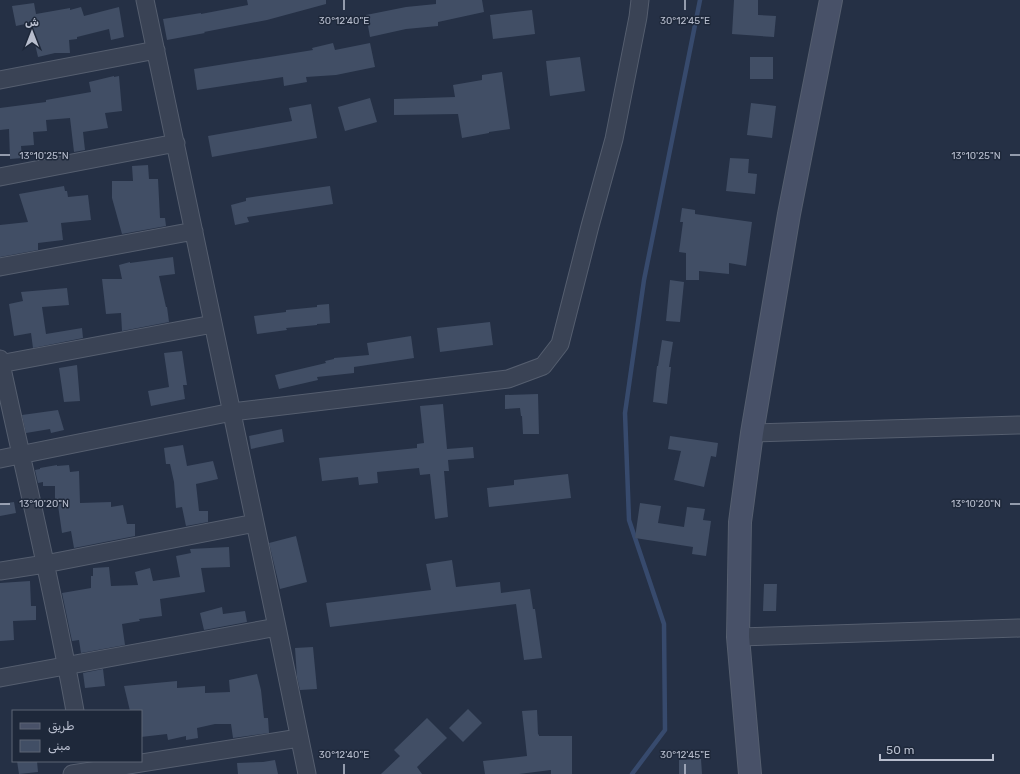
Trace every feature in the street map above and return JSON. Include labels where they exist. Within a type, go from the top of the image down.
[{"type":"main road","points":[[750,774],[738,637],[740,522],[752,433],[789,214],[831,0]]},
{"type":"street","points":[[145,0],[307,774]]},
{"type":"street","points":[[0,459],[232,412],[508,379],[543,366],[560,344],[614,139],[640,0]]},
{"type":"street","points":[[0,80],[156,50]]},
{"type":"street","points":[[0,177],[176,144]]},
{"type":"street","points":[[0,267],[194,231]]},
{"type":"street","points":[[75,710],[67,665],[22,455],[0,362],[213,324]]},
{"type":"street","points":[[752,433],[1020,425]]},
{"type":"street","points":[[0,571],[45,564],[255,523]]},
{"type":"street","points":[[0,678],[277,627]]},
{"type":"street","points":[[738,637],[1020,628]]},
{"type":"street","points":[[142,761],[299,738]]},
{"type":"street","points":[[81,770],[136,762]]},
{"type":"building","points":[[247,0],[326,0],[326,4],[267,20],[167,40],[163,19],[201,14],[248,5]]},
{"type":"building","points":[[436,0],[482,0],[484,12],[438,22],[438,26],[406,29],[370,37],[366,15],[406,7],[436,4]]},
{"type":"building","points":[[734,0],[758,0],[758,15],[776,16],[774,37],[732,34]]},
{"type":"building","points":[[34,3],[36,14],[70,8],[70,10],[81,7],[84,16],[119,7],[124,37],[111,40],[109,29],[69,40],[70,53],[55,53],[38,57],[30,23],[16,26],[12,6]]},
{"type":"building","points":[[532,10],[535,34],[493,39],[490,15]]},
{"type":"building","points":[[333,43],[335,50],[370,43],[375,67],[336,75],[306,77],[307,82],[284,86],[283,77],[197,90],[194,69],[313,50],[312,48]]},
{"type":"building","points":[[580,57],[585,91],[550,96],[546,61]]},
{"type":"building","points":[[750,57],[773,57],[773,79],[750,79]]},
{"type":"building","points":[[502,72],[510,129],[462,138],[458,114],[394,115],[394,99],[455,97],[453,85],[482,80],[482,75]]},
{"type":"building","points":[[119,76],[122,111],[105,113],[108,128],[83,132],[85,150],[74,152],[70,118],[46,120],[47,131],[33,132],[34,145],[21,146],[22,158],[10,159],[9,129],[0,130],[0,108],[46,102],[46,100],[91,92],[89,82]]},
{"type":"building","points":[[370,98],[377,122],[345,131],[338,107]]},
{"type":"building","points":[[751,103],[776,106],[772,138],[747,135]]},
{"type":"building","points":[[311,104],[317,138],[212,157],[208,136],[292,121],[289,108]]},
{"type":"building","points":[[730,158],[749,159],[748,173],[757,174],[755,194],[726,191]]},
{"type":"building","points":[[148,165],[149,179],[158,179],[160,218],[165,218],[166,226],[122,234],[112,198],[112,181],[133,181],[132,166]]},
{"type":"building","points":[[64,186],[68,197],[88,195],[91,220],[61,223],[63,240],[38,243],[38,250],[0,257],[0,225],[28,222],[19,194]]},
{"type":"building","points":[[330,186],[333,204],[247,217],[249,222],[235,225],[231,205],[246,201],[246,198]]},
{"type":"building","points":[[682,208],[695,210],[695,214],[752,222],[746,266],[729,263],[729,274],[699,271],[699,280],[686,280],[686,253],[679,252],[683,222],[680,222]]},
{"type":"building","points":[[173,257],[175,274],[159,276],[167,307],[169,322],[122,331],[121,313],[106,314],[102,279],[122,279],[119,265],[130,262]]},
{"type":"building","points":[[670,280],[684,282],[680,322],[666,321]]},
{"type":"building","points":[[67,288],[69,305],[42,307],[46,334],[82,328],[83,338],[33,348],[31,333],[14,336],[9,304],[23,301],[21,292]]},
{"type":"building","points":[[329,304],[330,323],[286,328],[287,330],[257,334],[254,316]]},
{"type":"building","points":[[490,322],[493,345],[440,352],[437,328]]},
{"type":"building","points":[[411,336],[414,358],[354,367],[354,373],[317,377],[318,380],[279,389],[275,375],[326,363],[325,361],[334,358],[369,355],[367,343]]},
{"type":"building","points":[[662,340],[673,342],[669,367],[671,367],[667,404],[653,402],[657,366]]},
{"type":"building","points":[[182,351],[187,385],[183,385],[185,399],[151,406],[148,391],[169,387],[164,353]]},
{"type":"building","points":[[77,365],[80,401],[64,402],[59,368]]},
{"type":"building","points":[[538,394],[539,434],[523,434],[520,408],[505,409],[505,395]]},
{"type":"building","points":[[443,404],[447,449],[473,447],[474,458],[448,460],[449,471],[444,471],[448,517],[435,519],[430,474],[420,475],[419,468],[377,472],[378,483],[359,485],[358,477],[322,481],[319,458],[417,448],[417,444],[424,443],[420,406]]},
{"type":"building","points":[[58,410],[64,430],[51,433],[50,429],[26,433],[22,415]]},
{"type":"building","points":[[282,429],[284,442],[251,449],[249,436]]},
{"type":"building","points":[[670,436],[718,443],[716,457],[711,456],[704,487],[674,480],[681,451],[668,449]]},
{"type":"building","points":[[183,445],[187,466],[213,461],[218,479],[196,484],[199,511],[208,511],[208,522],[186,526],[182,507],[176,508],[174,482],[170,464],[166,464],[164,448]]},
{"type":"building","points":[[57,465],[69,465],[70,472],[79,471],[80,503],[111,502],[111,507],[123,505],[127,524],[135,524],[135,536],[74,548],[71,531],[62,533],[58,505],[55,505],[55,486],[43,486],[43,482],[38,483],[35,470]]},
{"type":"building","points":[[568,474],[571,498],[489,507],[487,488],[514,485],[514,480]]},
{"type":"building","points":[[14,502],[16,513],[0,516],[0,504]]},
{"type":"building","points":[[640,503],[661,506],[658,523],[684,527],[687,507],[705,509],[703,520],[711,521],[706,556],[692,554],[693,547],[635,538]]},
{"type":"building","points":[[296,536],[307,582],[280,589],[269,543]]},
{"type":"building","points":[[229,547],[230,567],[201,568],[205,592],[160,599],[162,616],[139,619],[140,621],[122,624],[125,645],[81,653],[79,640],[72,641],[62,593],[91,588],[93,568],[109,567],[111,586],[138,585],[135,572],[150,568],[153,581],[180,577],[176,556],[191,553],[190,549]]},
{"type":"building","points":[[452,560],[456,587],[500,582],[501,593],[530,589],[533,609],[535,609],[542,658],[524,660],[516,604],[330,627],[326,603],[431,590],[426,564]]},
{"type":"building","points":[[30,581],[31,606],[36,606],[36,620],[13,621],[14,640],[0,641],[0,583]]},
{"type":"building","points":[[764,584],[777,584],[776,611],[763,611]]},
{"type":"building","points":[[222,607],[223,614],[245,611],[247,622],[204,630],[200,613]]},
{"type":"building","points":[[313,647],[317,689],[300,690],[297,677],[295,648]]},
{"type":"building","points":[[103,669],[105,686],[85,688],[83,673]]},
{"type":"building","points":[[257,674],[261,690],[264,718],[268,718],[269,733],[233,738],[231,724],[215,724],[197,728],[198,738],[186,740],[186,736],[168,740],[167,734],[142,737],[142,710],[130,710],[124,686],[177,681],[177,688],[205,686],[205,693],[230,692],[229,680]]},
{"type":"building","points":[[468,709],[482,723],[463,742],[449,728]]},
{"type":"building","points":[[537,710],[539,736],[572,736],[572,774],[551,774],[551,770],[519,774],[485,774],[483,761],[527,756],[522,711]]},
{"type":"building","points":[[427,718],[447,738],[417,767],[422,774],[381,774],[400,756],[394,750]]},
{"type":"building","points":[[701,759],[702,774],[679,774],[679,760]]},
{"type":"building","points":[[275,760],[278,774],[238,774],[237,763]]},
{"type":"building","points":[[17,762],[37,762],[38,772],[19,774]]},
{"type":"waterway","points":[[632,774],[665,730],[664,624],[629,520],[625,413],[644,280],[700,0]]}]
